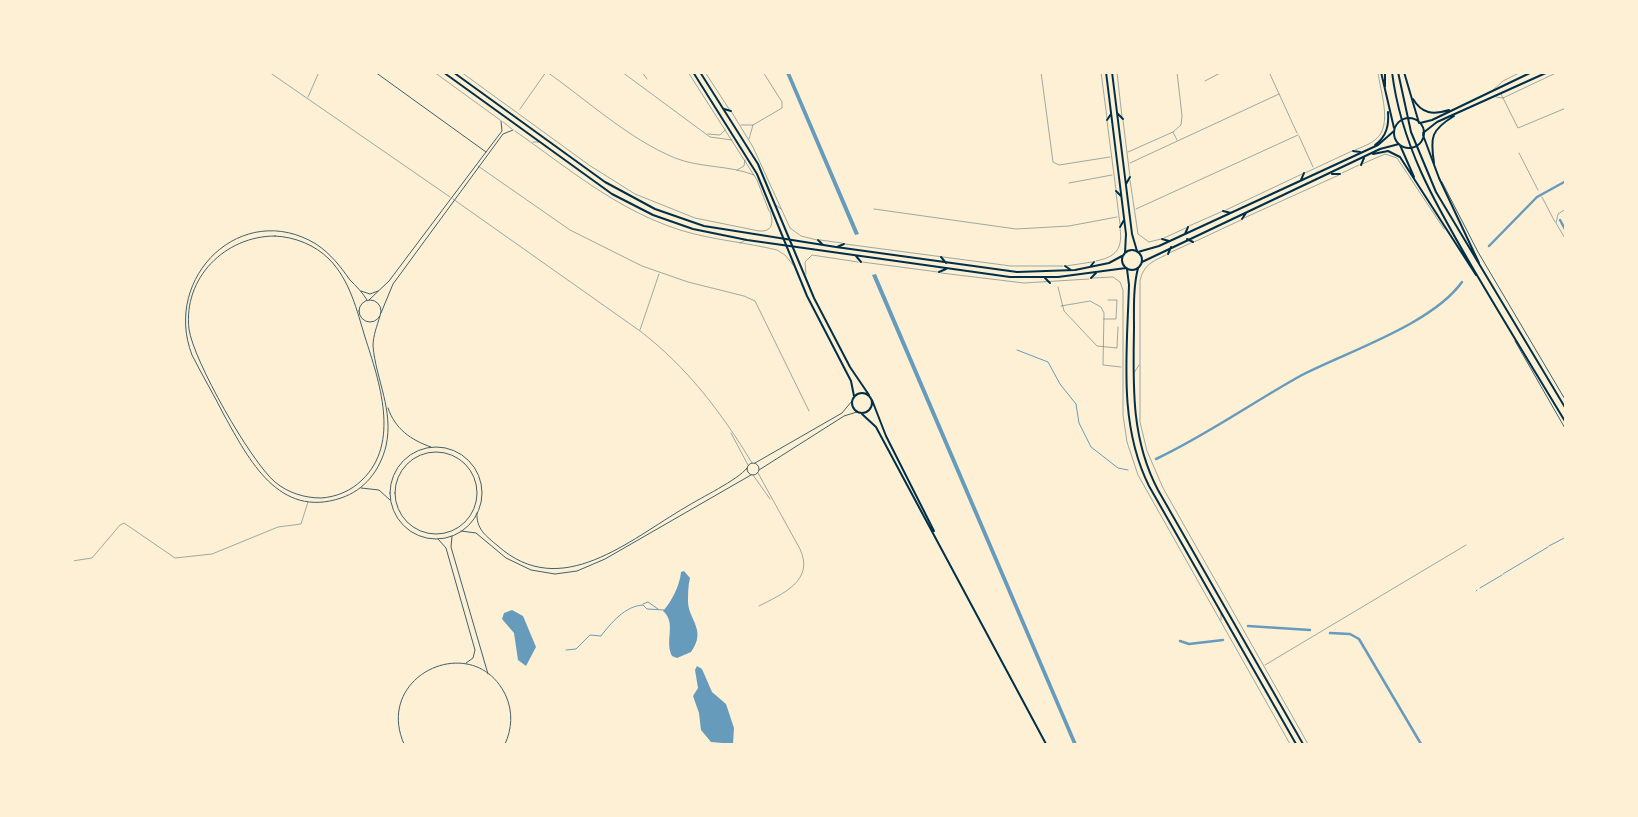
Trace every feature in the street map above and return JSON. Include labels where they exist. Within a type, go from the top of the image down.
[{"type":"main road","points":[[443,72],[602,187],[647,212],[693,229],[746,240],[1010,277],[1045,278],[1138,268]]},
{"type":"main road","points":[[453,72],[606,182],[632,198],[676,217],[738,233],[836,248],[1023,272],[1090,268],[1109,263],[1130,250],[1137,251],[1169,241],[1383,142],[1405,119],[1419,123],[1432,120],[1532,72]]},
{"type":"main road","points":[[694,72],[743,149],[772,207],[807,296],[852,383],[854,396],[852,407],[874,423],[1046,744]]},
{"type":"main road","points":[[700,72],[758,164],[806,278],[850,367],[872,400],[886,436],[936,536]]},
{"type":"main road","points":[[1106,72],[1124,220],[1125,253]]},
{"type":"main road","points":[[1112,72],[1130,221],[1137,251],[1142,257],[1142,262]]},
{"type":"main road","points":[[1380,72],[1395,138],[1420,188]]},
{"type":"main road","points":[[1384,72],[1385,95]]},
{"type":"main road","points":[[1392,72],[1400,116],[1410,150],[1422,178],[1486,290],[1566,422]]},
{"type":"main road","points":[[1398,72],[1406,115],[1416,147],[1429,177],[1451,219],[1566,410]]},
{"type":"main road","points":[[1404,72],[1419,123],[1439,178],[1486,276]]},
{"type":"main road","points":[[1303,744],[1148,471],[1136,428],[1134,374],[1135,302],[1138,268],[1142,262],[1172,247],[1385,147],[1400,145],[1412,147],[1420,143],[1423,134],[1437,122],[1472,108],[1548,72]]},
{"type":"main road","points":[[1411,97],[1419,108],[1429,113],[1440,113],[1458,107]]},
{"type":"main road","points":[[1469,102],[1472,108]]},
{"type":"main road","points":[[1368,149],[1381,140],[1386,132],[1388,124],[1387,104]]},
{"type":"main road","points":[[724,109],[731,111]]},
{"type":"main road","points":[[1435,168],[1432,149],[1433,135],[1443,123],[1461,112]]},
{"type":"main road","points":[[1117,113],[1123,119]]},
{"type":"main road","points":[[1107,120],[1111,114]]},
{"type":"main road","points":[[1353,151],[1362,152]]},
{"type":"main road","points":[[1361,165],[1365,157],[1384,151],[1395,153],[1404,162],[1444,229],[1486,290]]},
{"type":"main road","points":[[1300,180],[1304,173]]},
{"type":"main road","points":[[1330,173],[1340,174]]},
{"type":"main road","points":[[1126,184],[1130,177]]},
{"type":"main road","points":[[1116,191],[1121,197]]},
{"type":"main road","points":[[1223,211],[1230,213]]},
{"type":"main road","points":[[1242,219],[1247,212]]},
{"type":"main road","points":[[1120,228],[1124,220]]},
{"type":"main road","points":[[1130,221],[1136,225]]},
{"type":"main road","points":[[1185,234],[1188,227]]},
{"type":"main road","points":[[1162,239],[1169,241]]},
{"type":"main road","points":[[818,240],[823,246]]},
{"type":"main road","points":[[1187,240],[1194,242]]},
{"type":"main road","points":[[836,248],[844,244]]},
{"type":"main road","points":[[1168,254],[1172,247]]},
{"type":"main road","points":[[835,258],[840,254]]},
{"type":"main road","points":[[856,256],[861,262]]},
{"type":"main road","points":[[1122,256],[1122,263],[1126,268],[1128,388],[1131,436],[1143,474],[1296,744]]},
{"type":"main road","points":[[941,257],[946,263]]},
{"type":"main road","points":[[1090,268],[1094,262]]},
{"type":"main road","points":[[1065,266],[1071,270]]},
{"type":"main road","points":[[1023,272],[1027,267]]},
{"type":"main road","points":[[939,272],[946,268]]},
{"type":"main road","points":[[1091,278],[1096,272]]},
{"type":"main road","points":[[1045,278],[1050,283]]},
{"type":"main road","points":[[854,396],[860,393],[869,395]]},
{"type":"main road","points":[[862,414],[872,408],[872,400]]},
{"type":"main road","points":[[1232,633],[1238,630]]},
{"type":"street","points":[[269,72],[640,332],[693,380],[752,463]]},
{"type":"street","points":[[308,99],[319,72]]},
{"type":"street","points":[[375,72],[488,154]]},
{"type":"street","points":[[434,72],[599,191],[640,214],[682,231],[738,244],[766,248],[783,254],[796,269]]},
{"type":"street","points":[[461,72],[608,178],[634,194],[667,209],[714,224],[744,229],[768,230],[773,223],[754,175],[688,72]]},
{"type":"street","points":[[520,109],[547,72],[631,133],[667,154],[690,163],[736,170],[754,175]]},
{"type":"street","points":[[622,72],[715,139],[733,141]]},
{"type":"street","points":[[642,72],[647,80]]},
{"type":"street","points":[[705,72],[749,140],[793,232],[801,236],[844,244],[1027,267],[1065,266],[1094,262],[1111,257],[1119,248],[1119,217],[1101,72]]},
{"type":"street","points":[[739,124],[753,125],[783,106],[763,72]]},
{"type":"street","points":[[1041,72],[1053,162],[1059,165],[1111,157]]},
{"type":"street","points":[[1117,72],[1136,225],[1138,234],[1145,240],[1153,242],[1374,140],[1383,129],[1385,118],[1380,72]]},
{"type":"street","points":[[1127,152],[1173,132],[1180,127],[1183,120],[1177,72]]},
{"type":"street","points":[[1204,81],[1222,72]]},
{"type":"street","points":[[1269,72],[1314,169]]},
{"type":"street","points":[[1493,90],[1504,81],[1521,72]]},
{"type":"street","points":[[1495,97],[1503,98],[1558,72]]},
{"type":"street","points":[[1128,163],[1280,94]]},
{"type":"street","points":[[1501,94],[1518,128],[1566,108]]},
{"type":"street","points":[[484,95],[493,95]]},
{"type":"street","points":[[482,101],[484,108]]},
{"type":"street","points":[[359,311],[361,304],[384,286],[502,131],[501,121]]},
{"type":"street","points":[[749,140],[753,125]]},
{"type":"street","points":[[707,133],[720,136],[725,128]]},
{"type":"street","points":[[432,448],[414,440],[403,432],[391,417],[373,345],[380,316],[393,284],[503,134],[513,130]]},
{"type":"street","points":[[540,130],[543,138]]},
{"type":"street","points":[[1173,132],[1177,142]]},
{"type":"street","points":[[1134,209],[1298,135]]},
{"type":"street","points":[[531,142],[540,142]]},
{"type":"street","points":[[1520,153],[1538,190]]},
{"type":"street","points":[[1308,744],[1166,494],[1151,463],[1140,422],[1139,308],[1140,284],[1143,271],[1151,262],[1382,155],[1392,155],[1399,160],[1444,229]]},
{"type":"street","points":[[736,170],[744,166],[744,159]]},
{"type":"street","points":[[757,160],[758,164]]},
{"type":"street","points":[[476,164],[570,230],[659,273],[744,296],[756,303],[809,411]]},
{"type":"street","points":[[1069,183],[1114,175]]},
{"type":"street","points":[[1439,178],[1449,192],[1478,252],[1566,400]]},
{"type":"street","points":[[1542,197],[1566,240]]},
{"type":"street","points":[[776,204],[782,210]]},
{"type":"street","points":[[770,212],[772,207]]},
{"type":"street","points":[[874,209],[1016,229],[1069,226],[1119,217]]},
{"type":"street","points":[[1556,223],[1558,214],[1566,209]]},
{"type":"street","points":[[714,224],[721,230]]},
{"type":"street","points":[[738,233],[744,229]]},
{"type":"street","points":[[381,313],[379,304],[368,300],[327,252],[308,240],[285,233],[261,233],[236,239],[222,247],[208,259],[190,288],[185,310],[186,336],[193,357],[247,456],[260,474],[282,492],[308,501],[334,500],[360,488],[375,471],[384,453],[388,433],[387,404]]},
{"type":"street","points":[[261,237],[284,237],[307,244],[324,255],[342,276],[356,308],[379,386],[384,425],[379,456],[370,472],[358,484],[339,494],[321,498],[301,495],[281,487],[253,457],[196,353],[190,335],[189,315],[194,290],[211,262],[238,243],[261,237]]},
{"type":"street","points":[[236,239],[238,243]]},
{"type":"street","points":[[307,244],[308,240]]},
{"type":"street","points":[[738,244],[746,240]]},
{"type":"street","points":[[761,242],[766,248]]},
{"type":"street","points":[[324,255],[327,252]]},
{"type":"street","points":[[806,278],[805,264],[808,258],[814,255],[1010,282],[1050,283],[1107,276],[1118,280],[1124,292],[1123,380],[1125,429],[1136,470],[1290,744]]},
{"type":"street","points":[[640,332],[659,273]]},
{"type":"street","points":[[359,290],[370,294],[384,286]]},
{"type":"street","points":[[1058,287],[1062,306],[1096,345],[1117,348],[1118,327]]},
{"type":"street","points":[[190,288],[194,290]]},
{"type":"street","points":[[1104,319],[1116,319],[1117,300],[1108,300]]},
{"type":"street","points":[[1062,306],[1093,301],[1102,308],[1104,319],[1103,366],[1123,366]]},
{"type":"street","points":[[1135,302],[1139,308]]},
{"type":"street","points":[[356,308],[359,311],[360,321]]},
{"type":"street","points":[[361,318],[371,322],[380,316]]},
{"type":"street","points":[[1123,325],[1128,316]]},
{"type":"street","points":[[1511,331],[1523,358],[1566,430]]},
{"type":"street","points":[[186,336],[190,335]]},
{"type":"street","points":[[1134,374],[1139,364]]},
{"type":"street","points":[[1123,380],[1128,388]]},
{"type":"street","points":[[213,394],[217,392]]},
{"type":"street","points":[[477,513],[461,531],[453,536],[437,539],[425,537],[411,531],[395,513],[391,501],[392,482],[400,465],[414,453],[432,448],[441,448],[461,455],[476,471],[482,493],[477,513],[477,522],[481,531],[513,558],[542,568],[571,568],[603,556],[752,463],[842,413],[852,401]]},
{"type":"street","points":[[461,531],[477,534],[506,558],[531,570],[549,573],[577,571],[605,560],[758,472],[843,417],[857,412]]},
{"type":"street","points":[[731,432],[747,467],[772,500]]},
{"type":"street","points":[[441,452],[456,457],[467,466],[474,478],[477,492],[475,506],[468,519],[458,528],[444,534],[430,534],[420,531],[408,523],[399,511],[395,490],[402,470],[418,456],[441,452]]},
{"type":"street","points":[[755,463],[759,470]]},
{"type":"street","points":[[758,472],[802,552],[804,568],[801,577],[794,586],[758,606]]},
{"type":"street","points":[[358,484],[360,488]]},
{"type":"street","points":[[360,488],[379,490],[391,501]]},
{"type":"street","points":[[72,561],[92,558],[124,523],[173,558],[212,554],[275,528],[302,524],[308,501]]},
{"type":"street","points":[[395,513],[399,511]]},
{"type":"street","points":[[444,534],[445,538]]},
{"type":"street","points":[[453,536],[450,547],[488,674]]},
{"type":"street","points":[[437,539],[446,546],[475,650],[473,658],[464,664]]},
{"type":"street","points":[[1264,666],[1466,545]]},
{"type":"street","points":[[1226,608],[1233,612]]},
{"type":"street","points":[[1220,612],[1221,622]]},
{"type":"street","points":[[404,744],[399,730],[398,710],[403,696],[422,673],[435,666],[450,663],[464,664],[488,674],[502,689],[508,703],[511,724],[506,744]]},
{"type":"street","points":[[1276,698],[1278,691]]},
{"type":"street","points":[[1265,700],[1271,701]]},
{"type":"water","points":[[786,73],[790,73],[859,234],[855,235]]},
{"type":"water","points":[[876,274],[1077,744],[1073,744],[872,275]]},
{"type":"water","points":[[684,571],[690,578],[688,602],[696,626],[697,638],[691,652],[677,658],[672,656],[670,650],[669,621],[663,611],[675,593],[681,572]]},
{"type":"water","points":[[512,610],[523,616],[536,647],[526,666],[518,660],[514,633],[502,619],[504,613]]},
{"type":"water","points":[[697,666],[702,669],[712,692],[726,704],[734,728],[733,744],[711,742],[701,730],[699,713],[693,696],[698,688],[695,670]]},
{"type":"waterway","points":[[1489,246],[1537,197],[1566,181]]},
{"type":"waterway","points":[[1560,220],[1566,231]]},
{"type":"waterway","points":[[1156,459],[1193,440],[1302,375],[1411,324],[1431,311],[1462,282]]},
{"type":"waterway","points":[[1017,350],[1048,362],[1060,384],[1076,404],[1079,423],[1091,447],[1118,468],[1128,470]]},
{"type":"waterway","points":[[1549,546],[1566,537]]},
{"type":"waterway","points":[[1503,574],[1548,547]]},
{"type":"waterway","points":[[1480,588],[1502,575]]},
{"type":"waterway","points":[[643,604],[648,602],[658,609]]},
{"type":"waterway","points":[[566,650],[576,649],[590,635],[601,636],[614,621],[630,608],[643,605],[647,609],[664,610]]},
{"type":"waterway","points":[[1248,626],[1310,630]]},
{"type":"waterway","points":[[1330,633],[1350,634],[1359,639],[1421,744]]},
{"type":"waterway","points":[[1180,641],[1189,644],[1223,640]]}]
